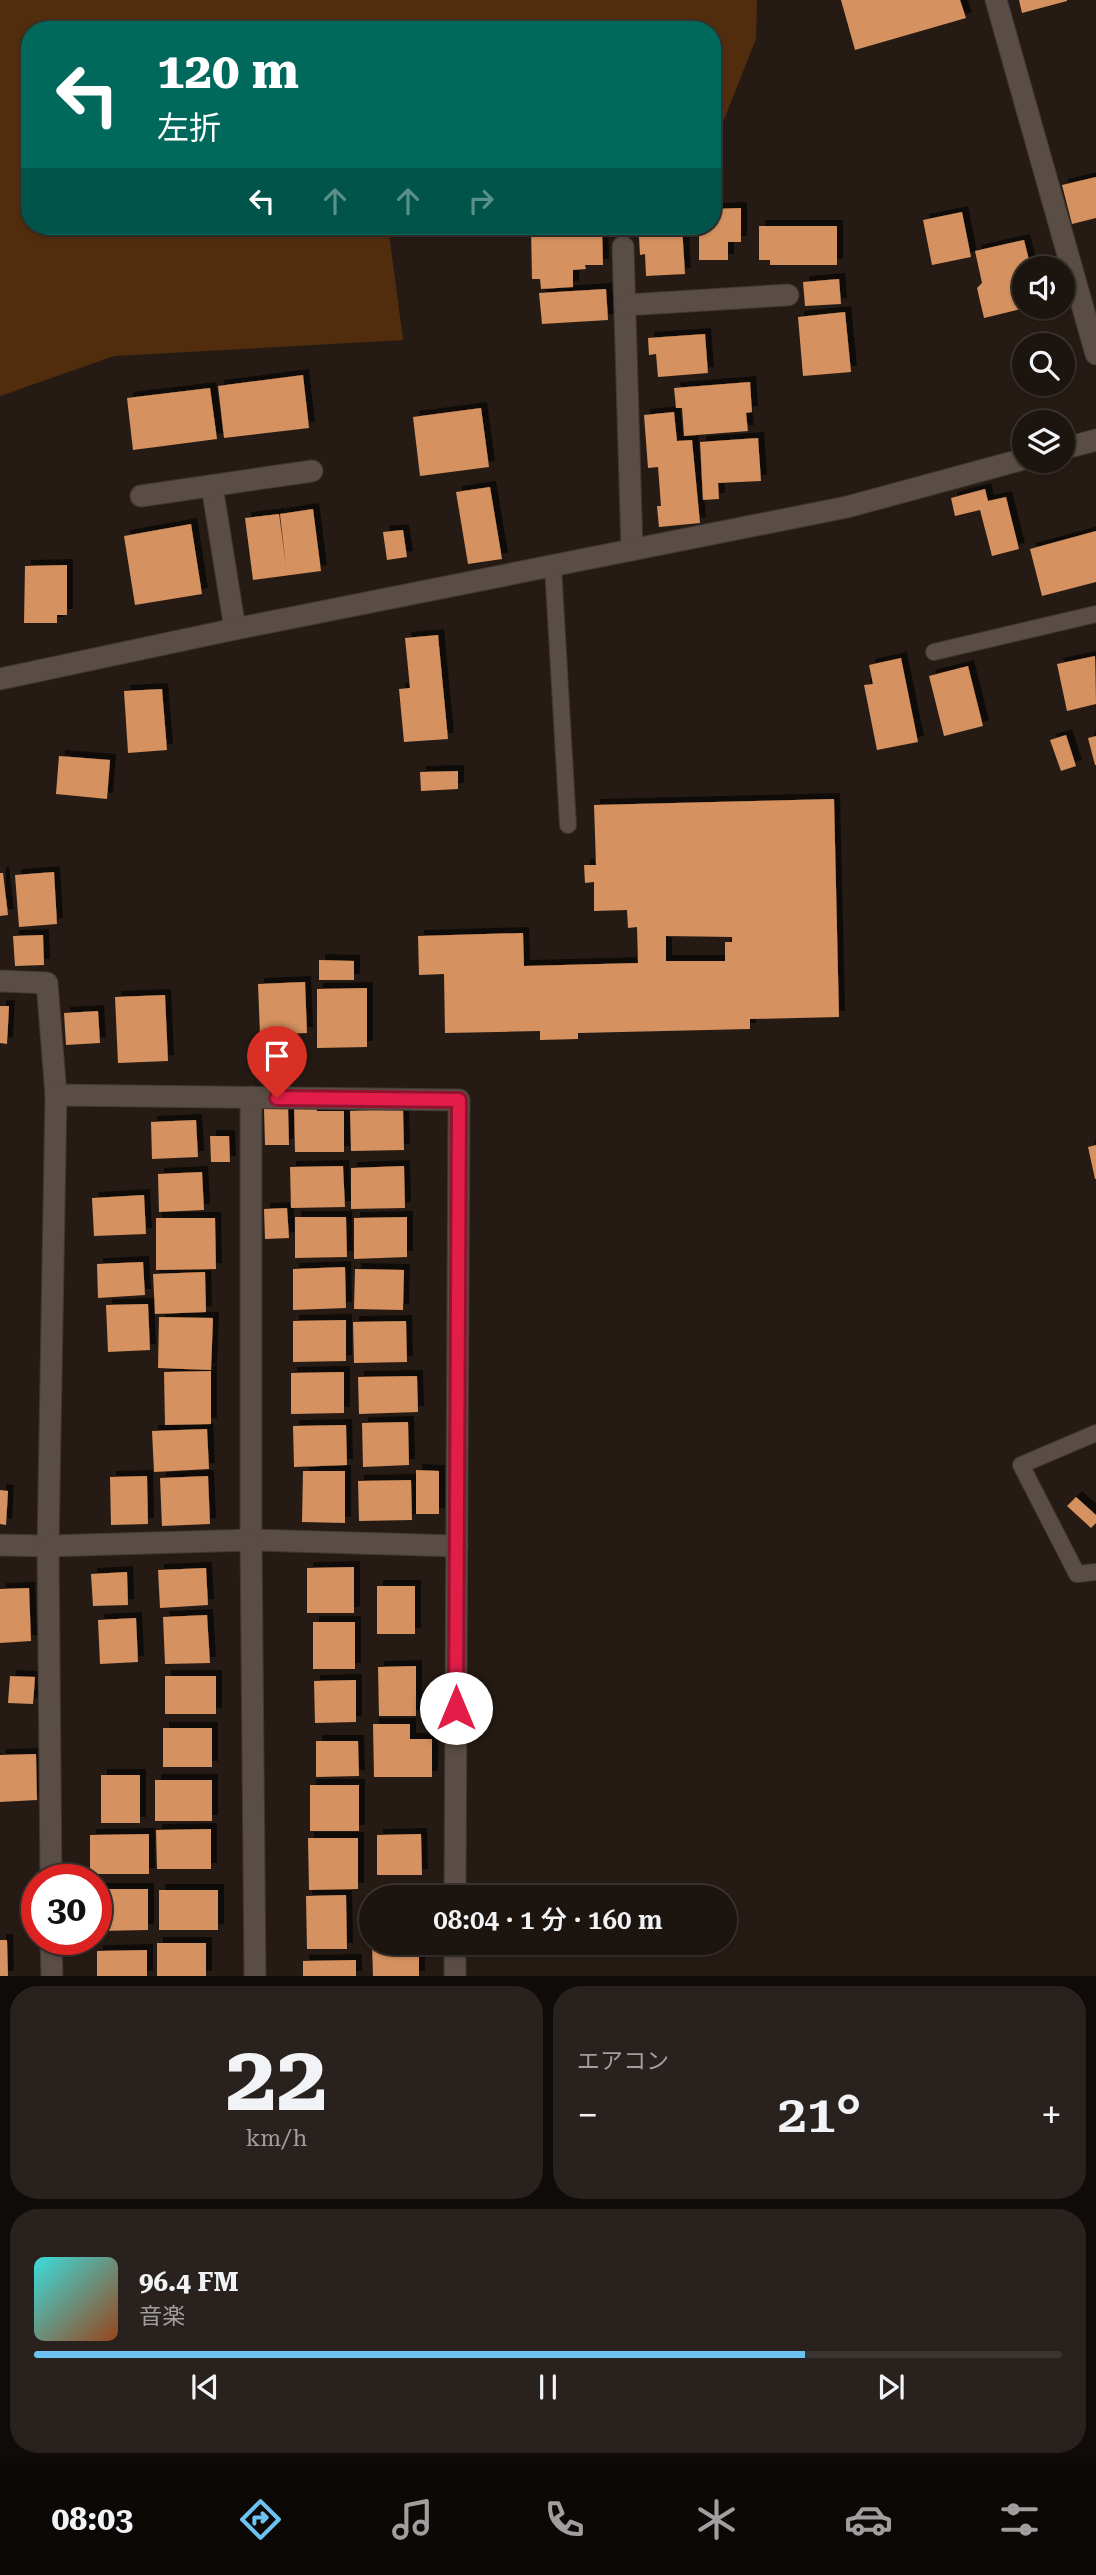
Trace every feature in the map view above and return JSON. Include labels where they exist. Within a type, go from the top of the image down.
[{"type":"street","points":[[996,0],[1096,354]]},
{"type":"street","points":[[622,247],[632,550]]},
{"type":"street","points":[[625,305],[788,295]]},
{"type":"street","points":[[1075,446],[1096,440]]},
{"type":"street","points":[[0,679],[236,628],[846,508],[1012,462]]},
{"type":"street","points":[[141,496],[312,471]]},
{"type":"street","points":[[212,486],[236,628]]},
{"type":"street","points":[[0,981],[47,983],[56,1095],[48,1546],[51,1864]]},
{"type":"street","points":[[56,1095],[459,1100],[456,1885]]},
{"type":"street","points":[[251,1097],[254,1976]]},
{"type":"street","points":[[0,1545],[251,1540],[457,1546]]},
{"type":"street","points":[[51,1955],[52,1976]]},
{"type":"street","points":[[455,1955],[455,1976]]},
{"type":"lane","points":[[552,566],[568,825]]},
{"type":"lane","points":[[934,652],[1096,614]]},
{"type":"lane","points":[[1096,1433],[1021,1465],[1077,1574],[1096,1572]]},
{"type":"shaded area","points":[[0,0],[757,0],[756,39],[721,127],[721,21],[21,21],[21,235],[389,235],[403,340],[114,356],[0,396]]},
{"type":"building","points":[[841,0],[960,0],[966,18],[855,50]]},
{"type":"building","points":[[1019,0],[1067,0],[1067,1],[1022,13]]},
{"type":"building","points":[[1096,177],[1096,218],[1072,224],[1062,185]]},
{"type":"building","points":[[741,208],[741,242],[728,242],[728,260],[699,260],[699,235],[721,235],[721,209]]},
{"type":"building","points":[[962,212],[971,257],[932,265],[923,220]]},
{"type":"building","points":[[759,226],[837,226],[837,265],[770,265],[770,260],[759,260]]},
{"type":"building","points":[[531,235],[602,235],[603,265],[585,265],[586,269],[573,270],[573,287],[541,289],[540,279],[532,279]]},
{"type":"building","points":[[683,235],[685,274],[646,276],[645,254],[640,255],[639,237]]},
{"type":"building","points":[[1024,240],[1028,256],[1012,256],[1012,311],[984,318],[977,288],[982,283],[975,251]]},
{"type":"building","points":[[839,279],[841,304],[805,306],[803,282]]},
{"type":"building","points":[[606,289],[608,320],[542,324],[539,293]]},
{"type":"building","points":[[845,312],[851,372],[803,376],[798,317]]},
{"type":"building","points":[[705,334],[708,373],[658,377],[656,354],[649,355],[648,338]]},
{"type":"building","points":[[303,375],[309,428],[224,438],[218,386]]},
{"type":"building","points":[[750,382],[752,412],[746,413],[748,431],[684,436],[682,408],[676,408],[674,388]]},
{"type":"building","points":[[210,388],[217,439],[133,450],[127,398]]},
{"type":"building","points":[[481,408],[489,467],[420,476],[413,417]]},
{"type":"building","points":[[674,412],[677,441],[692,440],[700,523],[659,527],[657,506],[661,506],[658,467],[648,468],[644,415]]},
{"type":"building","points":[[758,438],[761,481],[718,483],[719,499],[703,500],[700,442]]},
{"type":"building","points":[[490,487],[502,559],[468,564],[456,492]]},
{"type":"building","points":[[985,489],[988,501],[1006,497],[1019,549],[992,556],[980,510],[955,516],[951,498]]},
{"type":"building","points":[[313,509],[321,571],[253,580],[245,518],[279,514],[286,566],[280,514]]},
{"type":"building","points":[[191,524],[202,594],[135,605],[124,536]]},
{"type":"building","points":[[403,530],[407,557],[387,560],[383,532]]},
{"type":"building","points":[[1096,531],[1096,582],[1042,596],[1030,549]]},
{"type":"building","points":[[67,565],[67,615],[57,615],[57,623],[24,623],[25,566]]},
{"type":"building","points":[[438,635],[448,739],[404,742],[399,689],[410,688],[405,638]]},
{"type":"building","points":[[1095,656],[1096,704],[1067,711],[1057,664]]},
{"type":"building","points":[[901,658],[918,742],[877,750],[864,685],[873,684],[869,665]]},
{"type":"building","points":[[968,666],[983,726],[944,736],[929,676]]},
{"type":"building","points":[[162,689],[167,750],[128,753],[124,691]]},
{"type":"building","points":[[1066,735],[1076,766],[1061,771],[1050,740]]},
{"type":"building","points":[[1096,736],[1096,765],[1095,765],[1088,738]]},
{"type":"building","points":[[59,756],[110,760],[107,799],[56,794]]},
{"type":"building","points":[[458,771],[458,789],[421,791],[420,772]]},
{"type":"building","points":[[834,799],[839,1017],[750,1019],[750,1029],[578,1033],[578,1039],[540,1040],[540,1031],[445,1033],[444,974],[419,975],[418,936],[523,933],[524,966],[638,963],[637,927],[628,928],[627,910],[594,911],[594,882],[585,883],[584,865],[596,865],[594,805]],"holes":[[[666,936],[732,937],[732,942],[725,942],[725,961],[666,961]]]},
{"type":"building","points":[[54,872],[57,924],[19,927],[15,875]]},
{"type":"building","points":[[0,873],[3,873],[8,915],[0,916]]},
{"type":"building","points":[[43,935],[44,965],[15,966],[13,936]]},
{"type":"building","points":[[319,960],[354,961],[354,980],[319,980]]},
{"type":"building","points":[[305,982],[307,1033],[260,1035],[258,984]]},
{"type":"building","points":[[367,988],[367,1047],[317,1048],[317,989]]},
{"type":"building","points":[[165,995],[168,1061],[118,1063],[115,997]]},
{"type":"building","points":[[0,1006],[9,1006],[7,1044],[0,1043]]},
{"type":"building","points":[[98,1011],[100,1043],[66,1045],[64,1013]]},
{"type":"building","points":[[294,1105],[317,1105],[317,1111],[344,1111],[344,1152],[295,1152]]},
{"type":"building","points":[[288,1107],[289,1145],[265,1145],[264,1108]]},
{"type":"building","points":[[403,1109],[404,1150],[351,1151],[350,1111]]},
{"type":"building","points":[[196,1120],[198,1157],[152,1159],[151,1122]]},
{"type":"building","points":[[210,1136],[229,1136],[230,1162],[211,1162]]},
{"type":"building","points":[[1096,1145],[1096,1179],[1095,1179],[1088,1147]]},
{"type":"building","points":[[343,1166],[345,1207],[291,1208],[290,1167]]},
{"type":"building","points":[[404,1166],[405,1208],[351,1209],[351,1168]]},
{"type":"building","points":[[202,1172],[204,1210],[159,1212],[158,1174]]},
{"type":"building","points":[[144,1195],[146,1234],[94,1236],[92,1198]]},
{"type":"building","points":[[287,1208],[289,1238],[265,1239],[264,1209]]},
{"type":"building","points":[[295,1217],[346,1217],[347,1257],[295,1258]]},
{"type":"building","points":[[407,1217],[407,1257],[354,1259],[354,1218]]},
{"type":"building","points":[[156,1218],[215,1218],[216,1269],[156,1270]]},
{"type":"building","points":[[143,1262],[145,1295],[98,1298],[97,1264]]},
{"type":"building","points":[[345,1267],[346,1308],[293,1310],[293,1269]]},
{"type":"building","points":[[355,1269],[404,1270],[403,1310],[354,1309]]},
{"type":"building","points":[[205,1272],[206,1312],[155,1314],[153,1274]]},
{"type":"building","points":[[148,1304],[150,1350],[108,1352],[106,1305]]},
{"type":"building","points":[[159,1317],[213,1318],[211,1370],[158,1368]]},
{"type":"building","points":[[346,1320],[346,1361],[293,1362],[293,1321]]},
{"type":"building","points":[[406,1321],[407,1362],[354,1363],[353,1322]]},
{"type":"building","points":[[211,1371],[211,1424],[165,1425],[164,1372]]},
{"type":"building","points":[[344,1372],[344,1413],[291,1414],[291,1373]]},
{"type":"building","points":[[417,1376],[418,1412],[359,1414],[358,1377]]},
{"type":"building","points":[[408,1422],[409,1465],[363,1467],[362,1423]]},
{"type":"building","points":[[346,1425],[347,1465],[294,1467],[293,1426]]},
{"type":"building","points":[[207,1429],[209,1469],[154,1472],[152,1431]]},
{"type":"building","points":[[416,1470],[439,1471],[439,1514],[416,1514]]},
{"type":"building","points":[[303,1471],[345,1471],[345,1523],[302,1522]]},
{"type":"building","points":[[147,1476],[148,1524],[111,1525],[110,1477]]},
{"type":"building","points":[[208,1476],[210,1524],[162,1526],[160,1478]]},
{"type":"building","points":[[411,1480],[412,1520],[359,1521],[358,1481]]},
{"type":"building","points":[[0,1490],[8,1491],[6,1525],[0,1524]]},
{"type":"building","points":[[1076,1497],[1096,1515],[1096,1523],[1091,1528],[1067,1506]]},
{"type":"building","points":[[354,1567],[354,1613],[307,1613],[307,1568]]},
{"type":"building","points":[[206,1568],[208,1605],[160,1608],[158,1570]]},
{"type":"building","points":[[127,1572],[128,1605],[93,1606],[91,1574]]},
{"type":"building","points":[[377,1586],[415,1586],[415,1634],[377,1634]]},
{"type":"building","points":[[29,1588],[31,1641],[0,1643],[0,1589]]},
{"type":"building","points":[[207,1615],[210,1663],[165,1664],[163,1617]]},
{"type":"building","points":[[136,1618],[138,1662],[100,1664],[98,1620]]},
{"type":"building","points":[[313,1622],[355,1622],[355,1669],[313,1669]]},
{"type":"building","points":[[416,1666],[416,1716],[379,1716],[378,1667]]},
{"type":"building","points":[[10,1676],[35,1677],[33,1704],[8,1703]]},
{"type":"building","points":[[165,1676],[216,1676],[216,1714],[165,1714]]},
{"type":"building","points":[[356,1680],[356,1722],[315,1723],[314,1681]]},
{"type":"building","points":[[373,1724],[410,1724],[410,1739],[432,1739],[432,1777],[374,1777]]},
{"type":"building","points":[[163,1728],[212,1728],[212,1767],[163,1767]]},
{"type":"building","points":[[316,1741],[358,1741],[359,1776],[316,1777]]},
{"type":"building","points":[[36,1754],[37,1800],[0,1802],[0,1755]]},
{"type":"building","points":[[101,1775],[140,1775],[140,1823],[101,1823]]},
{"type":"building","points":[[155,1780],[212,1780],[212,1821],[155,1821]]},
{"type":"building","points":[[310,1785],[359,1785],[359,1831],[310,1831]]},
{"type":"building","points":[[211,1829],[211,1869],[157,1869],[156,1830]]},
{"type":"building","points":[[149,1834],[149,1874],[112,1874],[112,1864],[90,1864],[90,1835]]},
{"type":"building","points":[[421,1834],[422,1875],[377,1875],[377,1835]]},
{"type":"building","points":[[308,1838],[358,1838],[358,1889],[309,1890]]},
{"type":"building","points":[[112,1889],[148,1889],[148,1930],[112,1931]]},
{"type":"building","points":[[159,1890],[218,1890],[218,1930],[159,1930]]},
{"type":"building","points":[[346,1895],[347,1949],[307,1949],[306,1896]]},
{"type":"building","points":[[0,1940],[7,1940],[8,1976],[0,1976]]},
{"type":"building","points":[[157,1943],[206,1943],[206,1976],[157,1976]]},
{"type":"building","points":[[147,1950],[147,1976],[97,1976],[97,1955],[112,1955],[112,1951]]},
{"type":"building","points":[[372,1955],[419,1955],[419,1976],[373,1976]]},
{"type":"building","points":[[356,1960],[356,1976],[303,1976],[303,1961]]},
{"type":"route","points":[[277,1098],[459,1100],[456,1708]]}]
